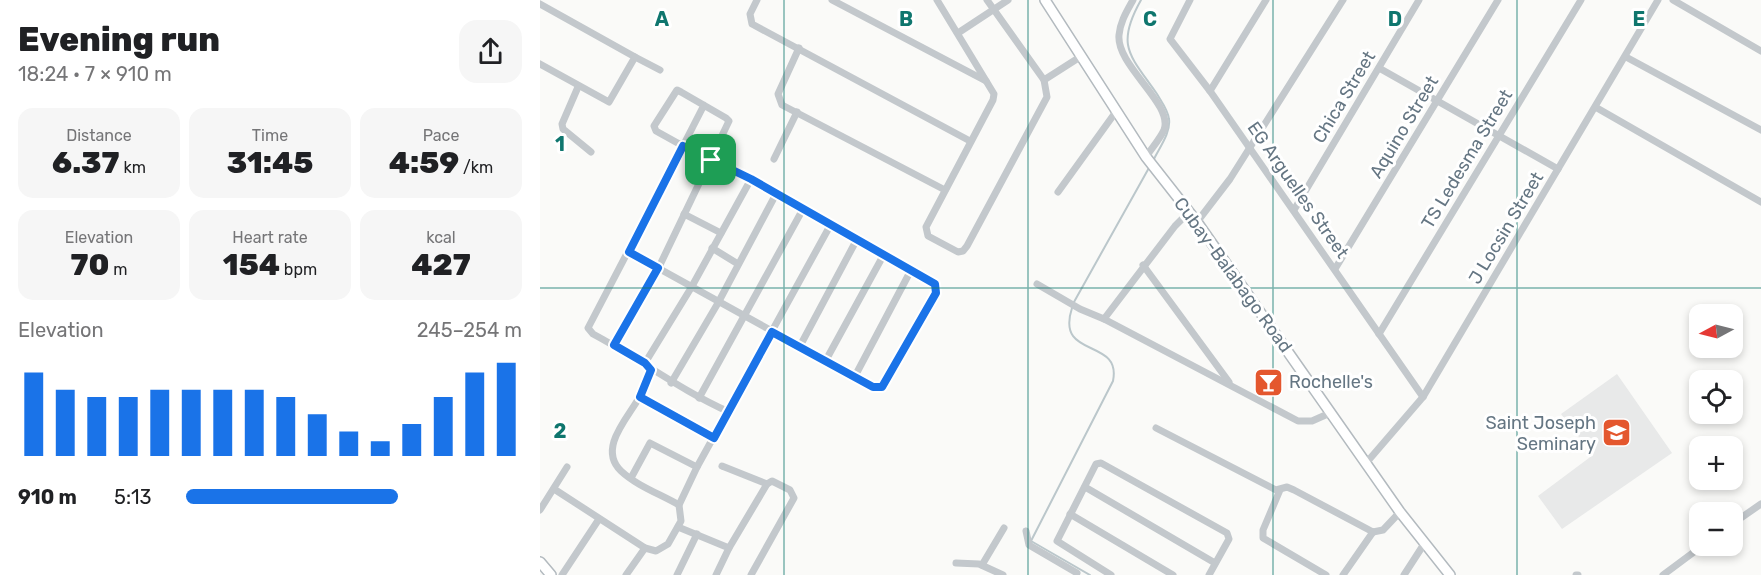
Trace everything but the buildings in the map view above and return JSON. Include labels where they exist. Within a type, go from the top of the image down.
[{"type":"main road","name":"Cubay-Balabago Road","points":[[1045,0],[1148,160],[1197,222],[1400,512],[1450,575]]},
{"type":"main road","points":[[540,562],[551,575]]},
{"type":"street","points":[[757,0],[750,14],[752,24],[970,141]]},
{"type":"street","points":[[832,0],[988,82]]},
{"type":"street","points":[[937,0],[994,94],[993,100],[928,223],[926,232],[928,236],[953,250],[963,251],[1047,96],[1044,80],[987,0]]},
{"type":"street","points":[[958,33],[1008,0]]},
{"type":"street","points":[[1133,0],[1119,30],[1120,50],[1159,106],[1165,123],[1148,160]]},
{"type":"street","name":"EG Arguelles Street","points":[[1190,0],[1170,39],[1210,91],[1423,397]]},
{"type":"street","points":[[1210,91],[1266,0]]},
{"type":"street","points":[[1197,222],[1209,209],[1250,148],[1343,0]]},
{"type":"street","name":"Aquino Street","points":[[1335,269],[1498,0]]},
{"type":"street","name":"TS Ledesma Street","points":[[1379,334],[1581,0]]},
{"type":"street","name":"J Locsin Street","points":[[1367,462],[1423,397],[1558,169],[1597,108],[1658,0]]},
{"type":"street","points":[[1673,0],[1761,51]]},
{"type":"street","name":"Chica Street","points":[[1294,210],[1379,68],[1416,1]]},
{"type":"street","points":[[540,4],[660,70]]},
{"type":"street","points":[[799,48],[777,94],[782,105],[945,190]]},
{"type":"street","points":[[540,75],[542,66],[606,102],[612,100],[635,57]]},
{"type":"street","points":[[1044,80],[1080,57]]},
{"type":"street","points":[[1626,57],[1761,130]]},
{"type":"street","points":[[1379,68],[1558,169]]},
{"type":"street","points":[[578,87],[562,124],[566,134],[591,152]]},
{"type":"street","points":[[614,345],[658,268],[711,160],[729,121],[677,90],[654,126],[656,131],[683,146],[711,160],[751,179],[910,272],[935,284],[936,293],[882,387],[877,389],[745,318],[691,288],[658,268],[629,252]]},
{"type":"street","points":[[704,105],[589,325],[589,331],[645,363],[651,370],[671,383],[729,412]]},
{"type":"street","points":[[1597,108],[1761,202]]},
{"type":"street","points":[[774,159],[797,112]]},
{"type":"street","points":[[1058,192],[1115,112]]},
{"type":"street","points":[[645,363],[691,288],[751,179]]},
{"type":"street","points":[[671,383],[718,303],[776,194]]},
{"type":"street","points":[[699,398],[803,209]]},
{"type":"street","points":[[1104,319],[1143,265],[1189,212]]},
{"type":"street","points":[[684,214],[721,233]]},
{"type":"street","points":[[554,489],[645,548],[661,550],[671,540],[678,526],[682,516],[679,505],[697,468],[831,224]]},
{"type":"street","points":[[800,346],[856,241]]},
{"type":"street","points":[[712,248],[738,264]]},
{"type":"street","points":[[826,360],[882,256]]},
{"type":"street","points":[[1143,265],[1231,383]]},
{"type":"street","points":[[854,378],[910,272]]},
{"type":"street","points":[[1037,284],[1080,309],[1231,383],[1298,421],[1312,421],[1330,413]]},
{"type":"street","points":[[651,370],[640,397],[613,444],[616,464],[631,478],[679,505]]},
{"type":"street","points":[[640,397],[714,438]]},
{"type":"street","points":[[1156,428],[1280,490]]},
{"type":"street","points":[[631,478],[650,443],[697,468]]},
{"type":"street","points":[[1080,569],[1057,541],[1096,464],[1107,464],[1222,530],[1229,539],[1209,575]]},
{"type":"street","points":[[722,466],[766,484]]},
{"type":"street","points":[[540,510],[567,467]]},
{"type":"street","points":[[716,575],[766,484],[772,481],[790,490],[794,498],[751,575]]},
{"type":"street","points":[[1085,487],[1215,563]]},
{"type":"street","points":[[1326,575],[1263,538],[1263,530],[1280,490],[1287,487],[1294,490],[1373,531],[1383,530],[1400,512]]},
{"type":"street","points":[[1743,516],[1761,504]]},
{"type":"street","points":[[1070,514],[1173,575]]},
{"type":"street","points":[[562,575],[599,519]]},
{"type":"street","points":[[678,526],[729,548]]},
{"type":"street","points":[[982,565],[1004,528]]},
{"type":"street","points":[[1026,531],[1029,545],[1080,569],[1111,575]]},
{"type":"street","points":[[1343,575],[1373,531]]},
{"type":"street","points":[[677,575],[697,534]]},
{"type":"street","points":[[1404,575],[1424,544]]},
{"type":"street","points":[[626,575],[645,548]]},
{"type":"street","points":[[1663,575],[1689,556]]},
{"type":"street","points":[[956,563],[982,565],[1003,575]]},
{"type":"shaded area","name":"Saint Joseph Seminary","points":[[1617,374],[1672,453],[1562,529],[1538,496],[1593,455],[1561,414]]},
{"type":"waterway","points":[[1141,0],[1129,29],[1129,50],[1164,106],[1169,119],[1166,135],[1153,161]]},
{"type":"waterway","points":[[1074,302],[1150,166]]},
{"type":"waterway","points":[[1072,308],[1069,324],[1072,335],[1108,358],[1113,367],[1113,381],[1031,541],[1090,575]]},
{"type":"place","name":"Rochelle's","points":[[1268,382]]},
{"type":"place","name":"Saint Joseph Seminary","points":[[1617,433]]},
{"type":"route","points":[[683,146],[711,160],[751,179],[910,272],[935,284],[936,293],[882,387],[877,389],[854,378],[826,360],[772,332],[714,438],[640,397],[651,370],[645,363],[614,345],[658,268],[629,252],[683,146]]}]
